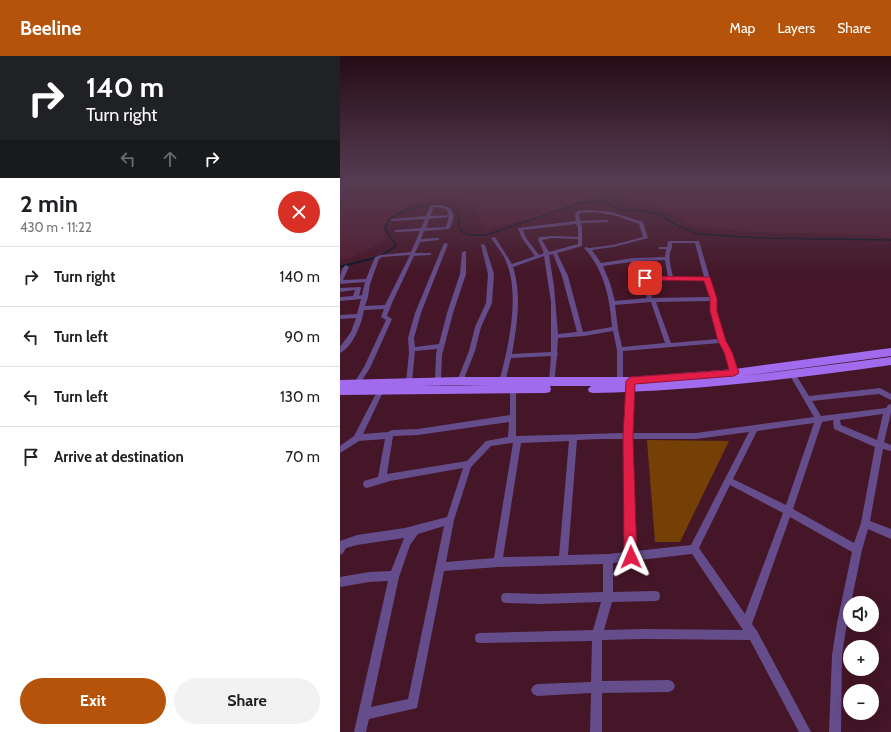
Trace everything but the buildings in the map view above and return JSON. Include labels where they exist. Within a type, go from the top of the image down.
[{"type":"main road","points":[[340,384],[357,383],[382,386],[513,390],[627,383],[734,373],[891,352]]},
{"type":"main road","points":[[340,391],[409,382],[438,381],[627,383],[722,382],[891,361]]},
{"type":"street","points":[[357,383],[367,368],[389,319],[384,317],[388,306],[418,241],[429,212]]},
{"type":"street","points":[[396,231],[448,228],[452,216],[450,212]]},
{"type":"street","points":[[580,245],[580,228],[577,215],[579,212],[591,212]]},
{"type":"street","points":[[511,266],[554,251],[580,245],[589,249],[642,240],[646,238],[642,223],[608,212]]},
{"type":"street","points":[[392,220],[452,216]]},
{"type":"street","points":[[538,257],[534,250],[524,241],[520,229],[578,222],[606,221]]},
{"type":"street","points":[[552,382],[555,354],[552,297],[547,254],[540,239],[552,237],[580,238]]},
{"type":"street","points":[[493,238],[511,266],[516,304],[508,356],[502,382]]},
{"type":"street","points":[[418,241],[438,239]]},
{"type":"street","points":[[670,278],[668,258],[670,242],[697,242],[713,299],[713,311],[734,373]]},
{"type":"street","points":[[409,382],[412,349],[411,338],[418,313],[446,244]]},
{"type":"street","points":[[460,381],[472,351],[478,327],[489,303],[491,274],[483,245]]},
{"type":"street","points":[[660,248],[670,248]]},
{"type":"street","points":[[589,249],[599,265],[613,303],[615,329],[627,383],[631,557]]},
{"type":"street","points":[[554,251],[565,276],[580,334]]},
{"type":"street","points":[[438,381],[439,356],[450,313],[463,274],[464,252]]},
{"type":"street","points":[[340,351],[349,341],[357,327],[369,280],[377,258],[381,256],[430,254]]},
{"type":"street","points":[[599,265],[633,260],[668,258]]},
{"type":"street","points":[[633,260],[637,271],[643,278],[707,279]]},
{"type":"street","points":[[346,267],[340,281],[369,280]]},
{"type":"street","points":[[645,278],[646,288],[648,289],[669,345]]},
{"type":"street","points":[[340,290],[358,288],[356,297]]},
{"type":"street","points":[[340,299],[365,297]]},
{"type":"street","points":[[613,303],[652,300],[713,299]]},
{"type":"street","points":[[361,308],[388,306]]},
{"type":"street","points":[[340,317],[360,316]]},
{"type":"street","points":[[554,336],[584,334],[615,329]]},
{"type":"street","points":[[340,341],[349,341]]},
{"type":"street","points":[[620,349],[722,341]]},
{"type":"street","points":[[412,349],[442,346]]},
{"type":"street","points":[[508,356],[555,354]]},
{"type":"street","points":[[746,625],[788,511],[819,419],[792,374]]},
{"type":"street","points":[[340,450],[357,438],[382,386]]},
{"type":"street","points":[[498,562],[515,439],[513,390]]},
{"type":"street","points":[[808,399],[880,391],[891,397]]},
{"type":"street","points":[[364,714],[413,704],[450,520],[468,465],[489,443],[515,439],[696,436],[890,409],[879,444],[865,523],[857,550],[837,655],[835,732]]},
{"type":"street","points":[[836,417],[837,427],[891,448]]},
{"type":"street","points":[[357,438],[513,418]]},
{"type":"street","points":[[694,549],[754,429]]},
{"type":"street","points":[[382,479],[389,435]]},
{"type":"street","points":[[564,560],[573,438]]},
{"type":"street","points":[[367,484],[382,479],[466,464],[468,465]]},
{"type":"street","points":[[728,480],[788,511],[857,550]]},
{"type":"street","points":[[340,550],[342,544],[357,540],[415,531],[450,520]]},
{"type":"street","points":[[865,523],[891,534]]},
{"type":"street","points":[[360,732],[394,576],[406,542],[415,531]]},
{"type":"street","points":[[441,567],[498,562],[608,559],[694,549]]},
{"type":"street","points":[[694,549],[753,635],[805,732]]},
{"type":"street","points":[[596,732],[597,636],[608,597],[608,559]]},
{"type":"street","points":[[340,582],[369,577],[394,576]]},
{"type":"street","points":[[506,598],[540,600],[655,596]]},
{"type":"street","points":[[480,638],[753,635]]},
{"type":"street","points":[[537,690],[596,687],[669,686]]},
{"type":"shaded area","points":[[340,212],[401,212],[383,225],[386,240],[349,259],[340,259]]},
{"type":"shaded area","points":[[477,212],[553,212],[540,216],[485,230]]},
{"type":"shaded area","points":[[669,212],[891,212],[891,238],[865,235],[750,232],[694,226]]},
{"type":"shaded area","points":[[647,440],[729,441],[680,542],[655,542]]},
{"type":"waterway","points":[[395,247],[395,244],[385,229],[388,221],[392,217],[403,212]]},
{"type":"waterway","points":[[457,212],[460,214],[458,223],[462,232],[469,235],[486,235],[555,212]]},
{"type":"waterway","points":[[645,212],[661,215],[678,226],[699,234],[762,238],[891,240]]},
{"type":"waterway","points":[[381,256],[395,247]]},
{"type":"waterway","points":[[340,267],[377,257]]},
{"type":"route","points":[[631,557],[628,437],[630,381],[734,373],[713,311],[713,299],[707,279],[645,278]]}]
